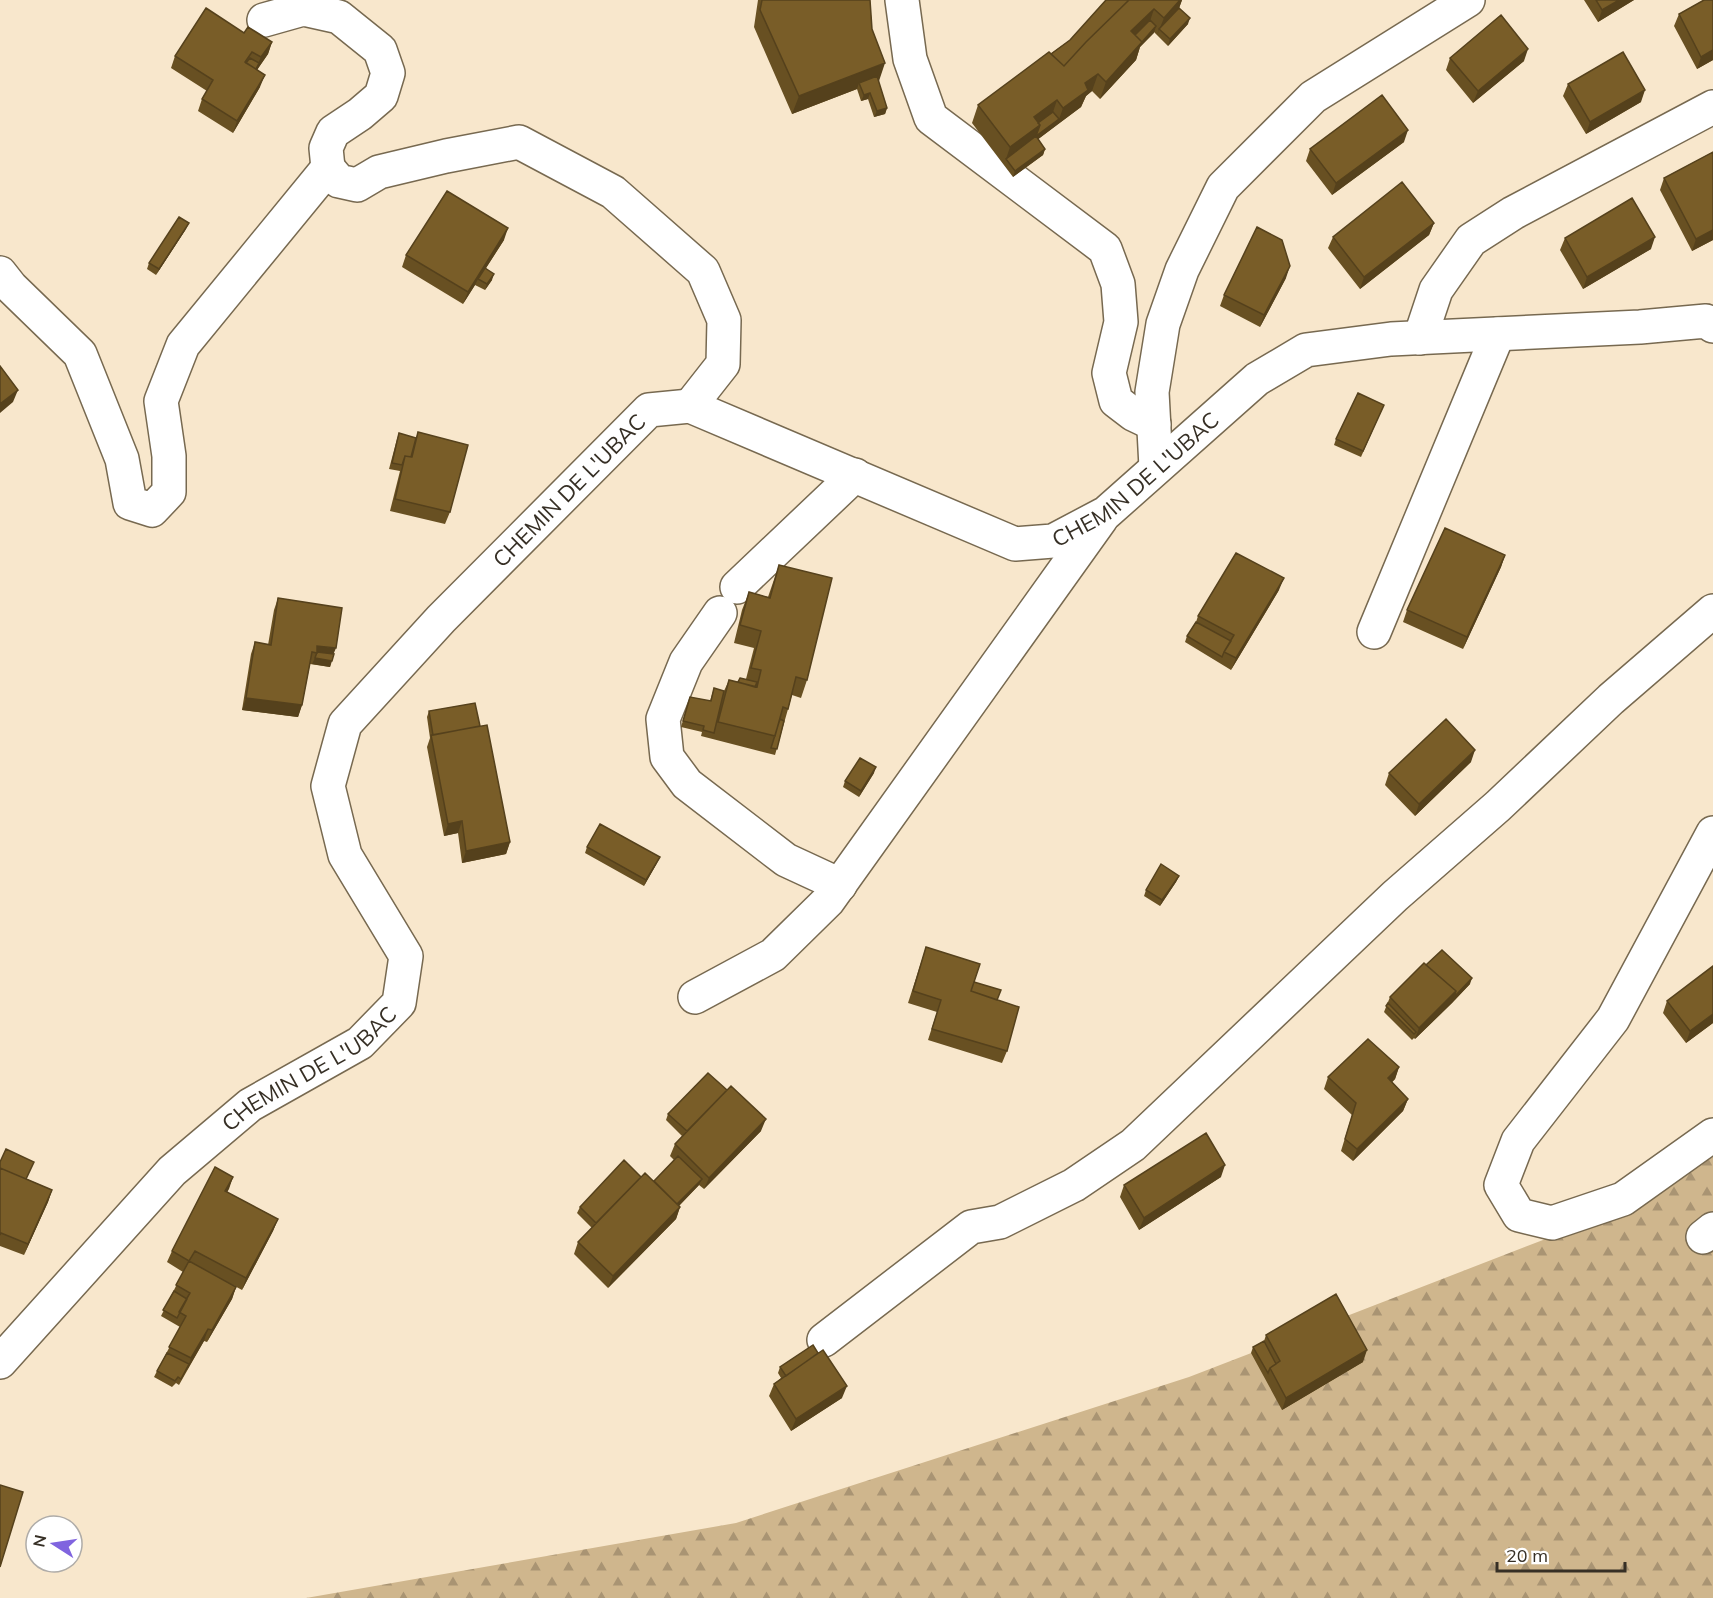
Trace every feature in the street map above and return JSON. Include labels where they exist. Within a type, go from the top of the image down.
[{"type":"street","points":[[902,0],[910,59],[931,118],[1104,249],[1118,284],[1119,293],[1121,322],[1109,373],[1116,401],[1133,414],[1154,424]]},
{"type":"street","points":[[1156,468],[1152,392],[1163,324],[1182,270],[1223,187],[1313,97],[1468,0]]},
{"type":"street","points":[[264,20],[303,9],[339,17],[380,50],[388,73],[381,96],[333,132],[326,148],[328,168],[339,181],[357,185],[379,172],[519,142],[613,192],[703,271],[724,320],[723,364],[690,406]]},
{"type":"street","points":[[1420,338],[1436,290],[1472,240],[1513,213],[1713,107]]},
{"type":"street","points":[[0,273],[11,287],[81,354],[122,459],[130,503],[152,510],[169,492],[169,456],[161,401],[183,345],[328,168]]},
{"type":"street","name":"CHEMIN DE L'UBAC","points":[[0,1362],[172,1171],[250,1105],[360,1042],[399,1003],[406,956],[345,855],[328,786],[345,724],[441,619],[649,410],[690,406],[1015,544],[1053,541],[1106,513],[1257,379],[1306,350],[1390,339],[1640,327],[1706,321],[1713,326]]},
{"type":"street","points":[[1374,632],[1498,334]]},
{"type":"street","points":[[840,885],[786,860],[687,784],[667,757],[663,719],[686,662],[729,600],[855,476]]},
{"type":"street","points":[[695,997],[773,955],[828,901],[1106,513]]},
{"type":"street","points":[[824,1340],[971,1227],[1000,1222],[1074,1185],[1133,1145],[1395,896],[1498,806],[1611,699],[1713,611]]},
{"type":"street","points":[[1713,833],[1613,1019],[1518,1141],[1501,1185],[1520,1215],[1552,1223],[1623,1199],[1713,1135]]},
{"type":"green space","points":[[1713,1148],[1713,1598],[306,1598],[736,1523],[1189,1377],[1543,1240]]},
{"type":"building","points":[[762,0],[870,0],[872,29],[885,63],[799,96],[760,10]]},
{"type":"building","points":[[1106,0],[1129,0],[1064,66],[1051,54],[1070,40]]},
{"type":"building","points":[[1129,0],[1180,0],[1164,18],[1154,9],[1131,31],[1142,42],[1106,82],[1098,74],[1085,83],[1088,90],[1063,108],[1057,100],[1034,117],[1040,125],[1010,147],[978,105],[1049,52],[1064,66]]},
{"type":"building","points":[[1596,0],[1619,0],[1602,10]]},
{"type":"building","points":[[1704,0],[1713,0],[1713,50],[1701,57],[1679,14]]},
{"type":"building","points":[[206,8],[244,33],[248,27],[272,42],[261,57],[252,52],[245,62],[265,75],[237,121],[202,99],[213,80],[175,56]]},
{"type":"building","points":[[1179,8],[1190,18],[1170,39],[1159,29]]},
{"type":"building","points":[[1501,15],[1528,49],[1478,91],[1450,58]]},
{"type":"building","points":[[1150,20],[1156,26],[1142,42],[1135,35]]},
{"type":"building","points":[[1623,52],[1645,90],[1590,122],[1568,84]]},
{"type":"building","points":[[250,58],[259,63],[256,69],[246,63]]},
{"type":"building","points":[[877,76],[887,108],[877,111],[870,93],[864,95],[859,83]]},
{"type":"building","points":[[1382,95],[1408,130],[1336,183],[1310,149]]},
{"type":"building","points":[[1053,112],[1059,119],[1036,136],[1040,125],[1038,123]]},
{"type":"building","points":[[1036,136],[1045,149],[1015,171],[1006,159]]},
{"type":"building","points":[[1713,152],[1713,230],[1696,239],[1664,178]]},
{"type":"building","points":[[1402,182],[1434,223],[1364,277],[1333,237]]},
{"type":"building","points":[[447,191],[508,228],[468,292],[406,255]]},
{"type":"building","points":[[1632,198],[1655,237],[1587,277],[1565,238]]},
{"type":"building","points":[[179,217],[189,223],[159,269],[149,263]]},
{"type":"building","points":[[1257,227],[1282,240],[1290,266],[1264,315],[1224,295]]},
{"type":"building","points":[[485,268],[494,274],[487,284],[478,279]]},
{"type":"building","points":[[0,366],[18,390],[0,404]]},
{"type":"building","points":[[1358,393],[1384,405],[1363,451],[1336,439]]},
{"type":"building","points":[[418,432],[468,445],[450,512],[395,499],[405,456],[412,457]]},
{"type":"building","points":[[399,433],[416,438],[411,457],[405,456],[402,465],[392,463]]},
{"type":"building","points":[[1445,528],[1505,555],[1467,637],[1407,610]]},
{"type":"building","points":[[1236,553],[1284,578],[1236,658],[1224,652],[1234,635],[1198,616]]},
{"type":"building","points":[[779,565],[832,578],[807,680],[796,677],[788,709],[783,707],[775,736],[718,722],[729,680],[757,687],[761,670],[751,668],[761,631],[740,625],[749,592],[770,598]]},
{"type":"building","points":[[278,598],[342,608],[336,648],[317,646],[317,653],[312,652],[302,705],[246,698],[255,642],[271,645]]},
{"type":"building","points":[[1196,622],[1231,641],[1222,657],[1187,636]]},
{"type":"building","points":[[317,652],[334,654],[332,661],[315,658]]},
{"type":"building","points":[[740,678],[757,682],[755,687],[738,682]]},
{"type":"building","points":[[714,688],[724,691],[714,733],[703,730],[704,726],[683,721],[690,697],[711,701]]},
{"type":"building","points":[[475,703],[480,726],[433,735],[429,711]]},
{"type":"building","points":[[780,719],[784,721],[777,749],[771,748]]},
{"type":"building","points":[[1446,719],[1475,750],[1419,804],[1389,773]]},
{"type":"building","points":[[487,725],[510,842],[466,851],[462,821],[448,824],[431,735]]},
{"type":"building","points":[[860,758],[876,767],[861,791],[845,781]]},
{"type":"building","points":[[600,824],[660,857],[646,880],[587,847]]},
{"type":"building","points":[[1161,864],[1179,876],[1162,900],[1146,890]]},
{"type":"building","points":[[926,947],[980,964],[971,991],[1019,1007],[1007,1051],[932,1029],[941,1000],[913,991]]},
{"type":"building","points":[[1442,950],[1472,978],[1454,997],[1456,991],[1426,965]]},
{"type":"building","points":[[1424,963],[1456,991],[1419,1028],[1390,997]]},
{"type":"building","points":[[1713,966],[1713,1014],[1690,1031],[1667,1001]]},
{"type":"building","points":[[974,982],[1001,990],[997,1000],[971,991]]},
{"type":"building","points":[[1388,1003],[1416,1032],[1414,1034],[1386,1006]]},
{"type":"building","points":[[1368,1039],[1399,1067],[1388,1078],[1408,1099],[1357,1149],[1345,1139],[1356,1103],[1328,1077]]},
{"type":"building","points":[[708,1073],[727,1090],[687,1131],[668,1114]]},
{"type":"building","points":[[731,1086],[766,1119],[709,1178],[675,1144]]},
{"type":"building","points":[[1206,1133],[1225,1165],[1144,1218],[1124,1185]]},
{"type":"building","points":[[6,1149],[34,1162],[26,1179],[0,1168],[0,1162]]},
{"type":"building","points":[[678,1156],[702,1179],[677,1204],[654,1181]]},
{"type":"building","points":[[624,1160],[641,1177],[596,1223],[580,1207]]},
{"type":"building","points":[[215,1167],[233,1177],[225,1191],[278,1219],[246,1278],[195,1251],[189,1261],[172,1251]]},
{"type":"building","points":[[0,1168],[52,1190],[28,1244],[1,1233],[0,1235]]},
{"type":"building","points":[[645,1173],[680,1207],[613,1276],[578,1242]]},
{"type":"building","points":[[189,1261],[236,1287],[212,1330],[208,1329],[191,1358],[169,1347],[186,1316],[179,1312],[190,1293],[176,1285]]},
{"type":"building","points":[[174,1291],[187,1299],[177,1318],[163,1310]]},
{"type":"building","points":[[1336,1294],[1367,1350],[1286,1398],[1270,1368],[1280,1361],[1266,1335]]},
{"type":"building","points":[[1264,1341],[1276,1364],[1270,1368],[1268,1373],[1253,1347]]},
{"type":"building","points":[[813,1345],[818,1353],[786,1376],[780,1367]]},
{"type":"building","points":[[823,1350],[847,1386],[796,1419],[774,1384]]},
{"type":"building","points":[[167,1353],[189,1364],[181,1379],[178,1377],[175,1381],[157,1371]]},
{"type":"building","points":[[0,1485],[23,1492],[0,1567]]}]
